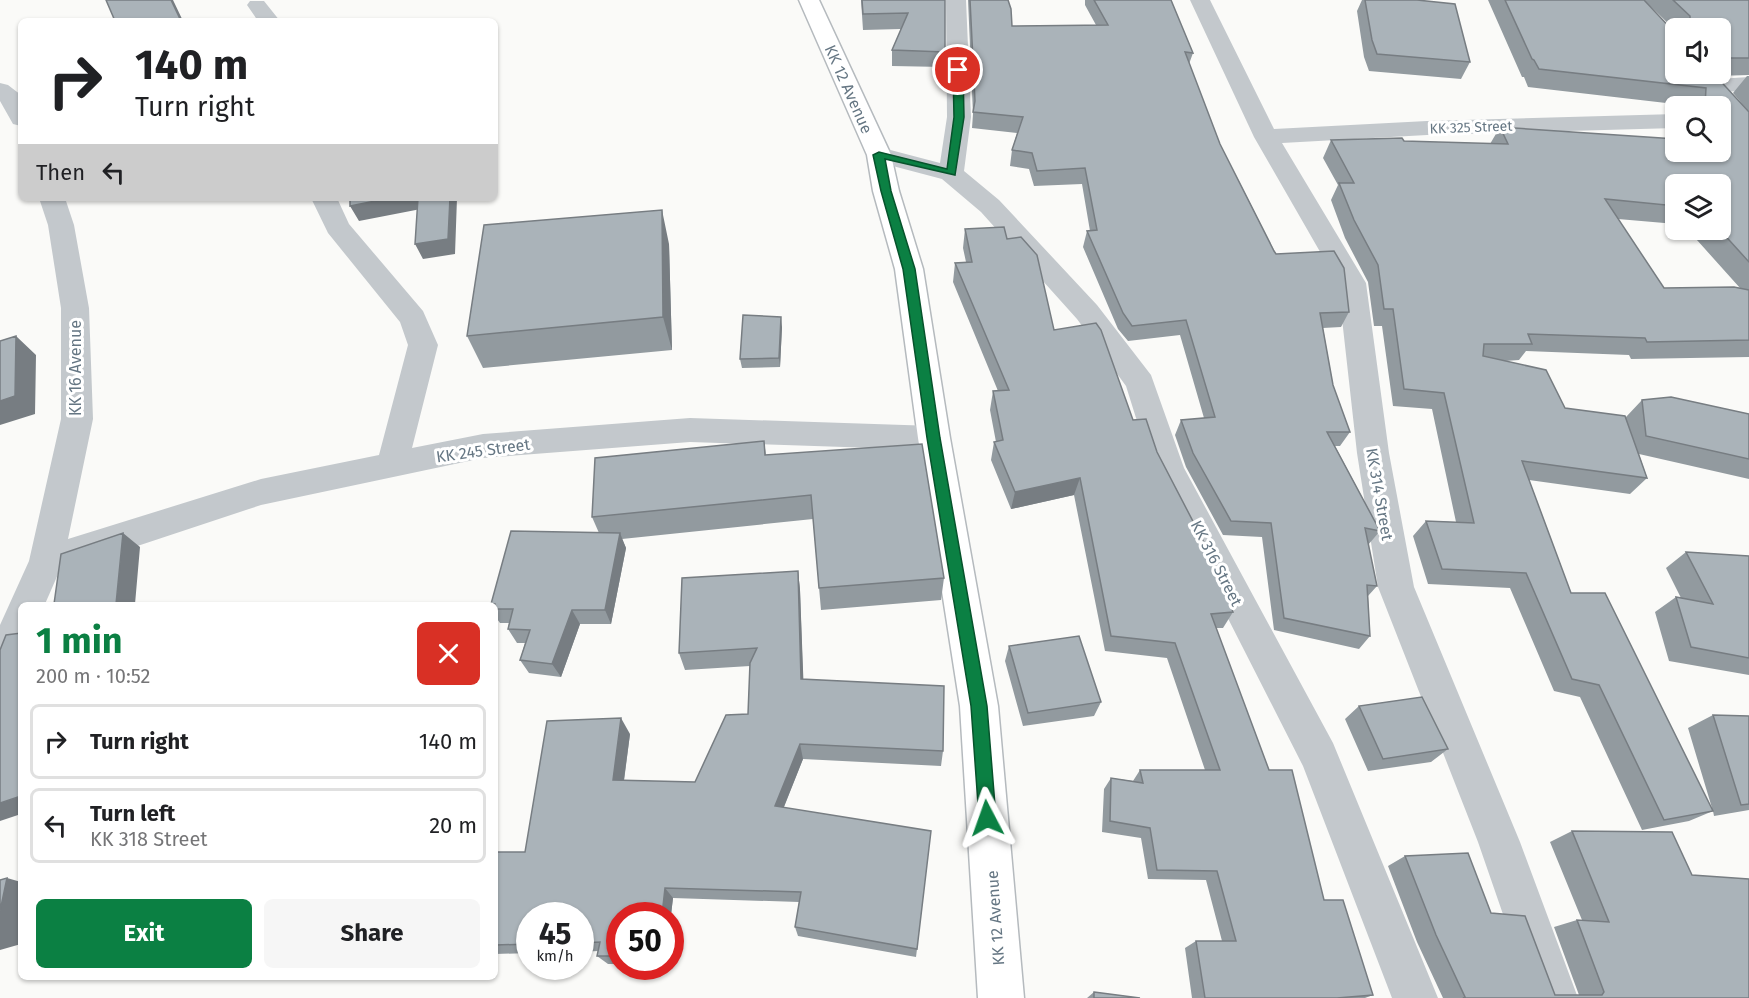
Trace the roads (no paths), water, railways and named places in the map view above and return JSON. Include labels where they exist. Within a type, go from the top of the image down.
[{"type":"main road","name":"KK 12 Avenue","points":[[808,0],[879,155],[886,191],[909,269],[934,438],[979,706],[1001,998]]},
{"type":"street","points":[[879,155],[951,173],[959,117],[956,0]]},
{"type":"street","name":"KK 314 Street","points":[[1200,0],[1266,137],[1352,283],[1372,453],[1396,587],[1499,842],[1555,998]]},
{"type":"street","points":[[1731,82],[1749,84]]},
{"type":"street","points":[[1710,84],[1733,110]]},
{"type":"street","points":[[0,90],[13,100],[18,112]]},
{"type":"street","name":"KK 325 Street","points":[[1266,137],[1485,126],[1665,121]]},
{"type":"street","name":"KK 316 Street","points":[[951,173],[990,206],[1087,312],[1140,383],[1168,469],[1319,757],[1415,998]]},
{"type":"street","name":"KK 16 Avenue","points":[[28,602],[46,561],[76,419],[75,308],[61,225],[53,201]]},
{"type":"street","points":[[325,201],[338,227],[413,318],[423,345],[392,465]]},
{"type":"street","name":"KK 245 Street","points":[[46,561],[261,492],[483,446],[690,430],[934,438]]},
{"type":"street","points":[[0,667],[18,625]]}]
